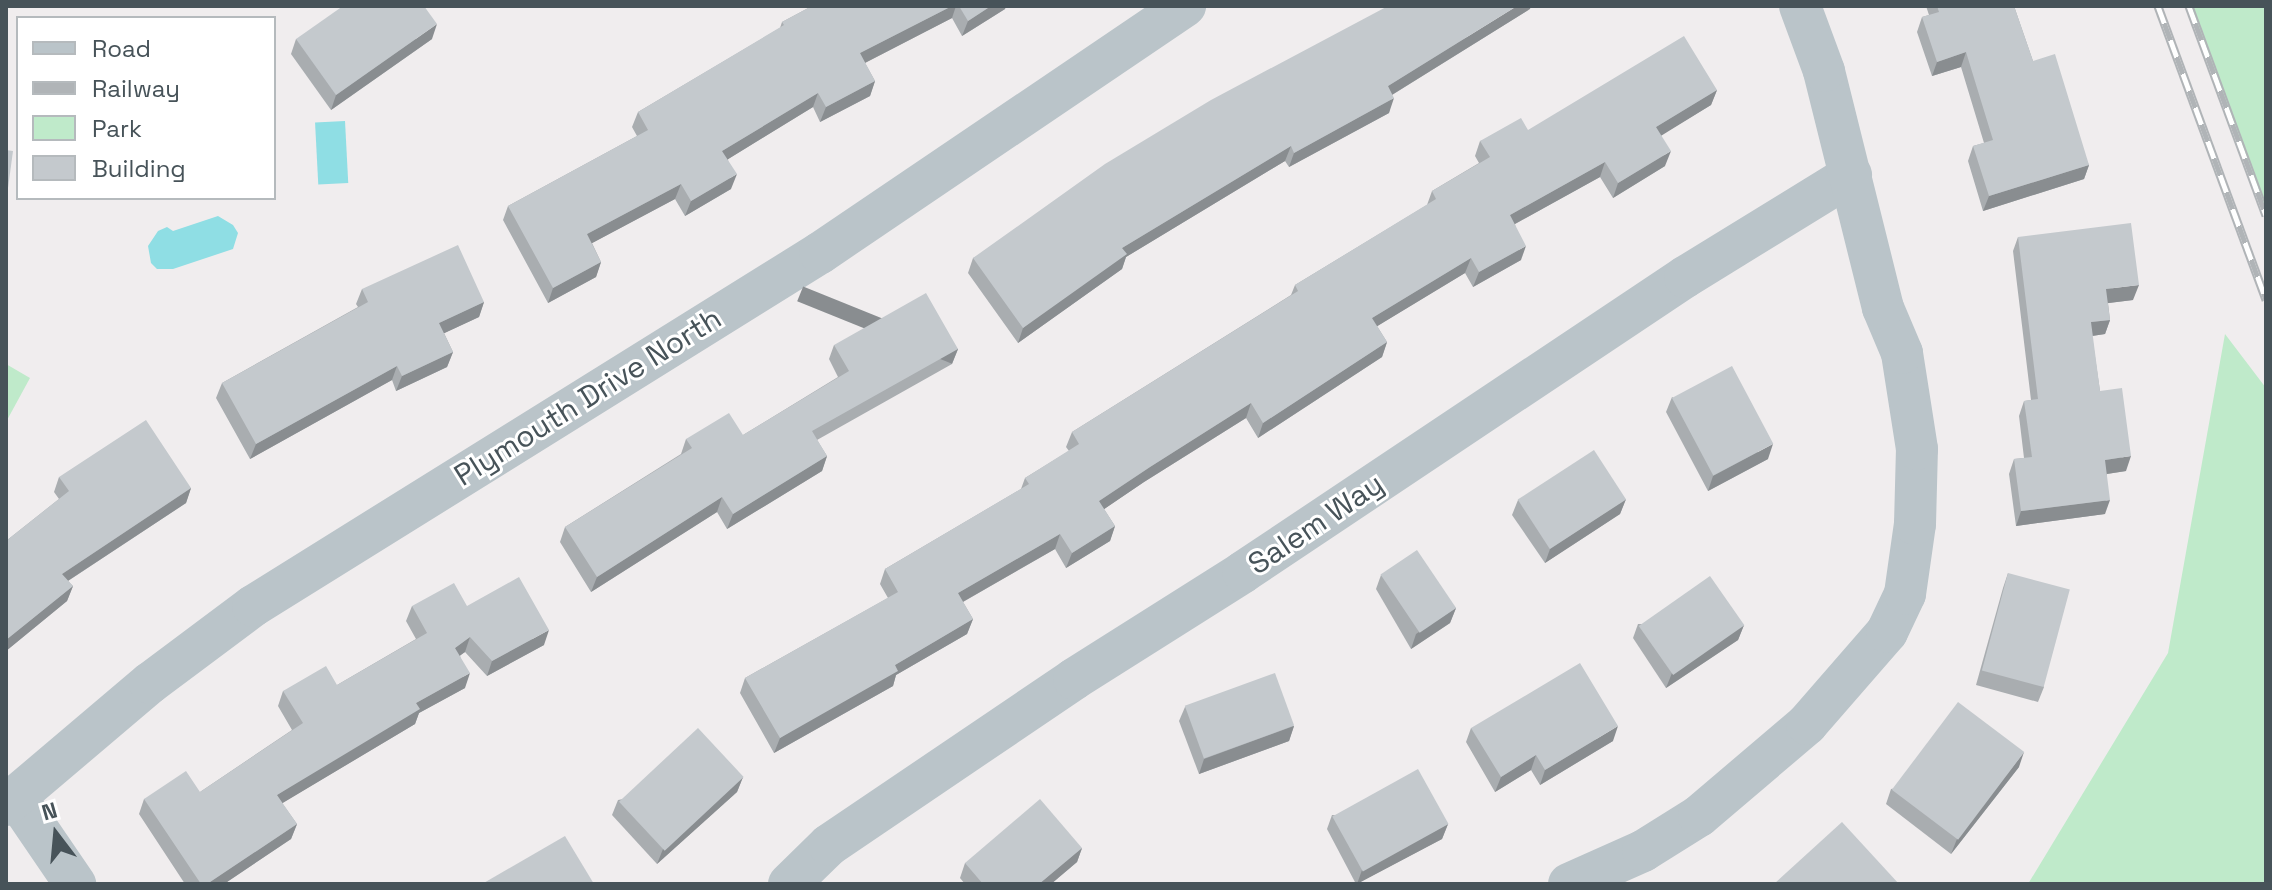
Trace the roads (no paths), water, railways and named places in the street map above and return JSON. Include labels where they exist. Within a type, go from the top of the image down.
[{"type":"street","name":"Plymouth Drive North","points":[[11,801],[150,683],[253,606],[820,253],[1185,6]]},
{"type":"street","points":[[1569,884],[1643,851],[1699,816],[1807,724],[1887,632],[1905,594],[1915,524],[1917,449],[1902,353],[1883,308],[1824,71],[1800,6]]},
{"type":"street","name":"Salem Way","points":[[789,884],[829,845],[1074,679],[1243,572],[1685,277],[1851,175]]},
{"type":"street","points":[[11,801],[75,884]]},
{"type":"water","points":[[345,121],[348,183],[318,184],[315,123]]},
{"type":"water","points":[[218,216],[233,225],[238,233],[233,249],[173,269],[157,269],[151,263],[148,246],[158,231],[167,227],[173,231]]},
{"type":"railway","points":[[2158,6],[2266,300]]},
{"type":"railway","points":[[2189,6],[2266,215]]}]
